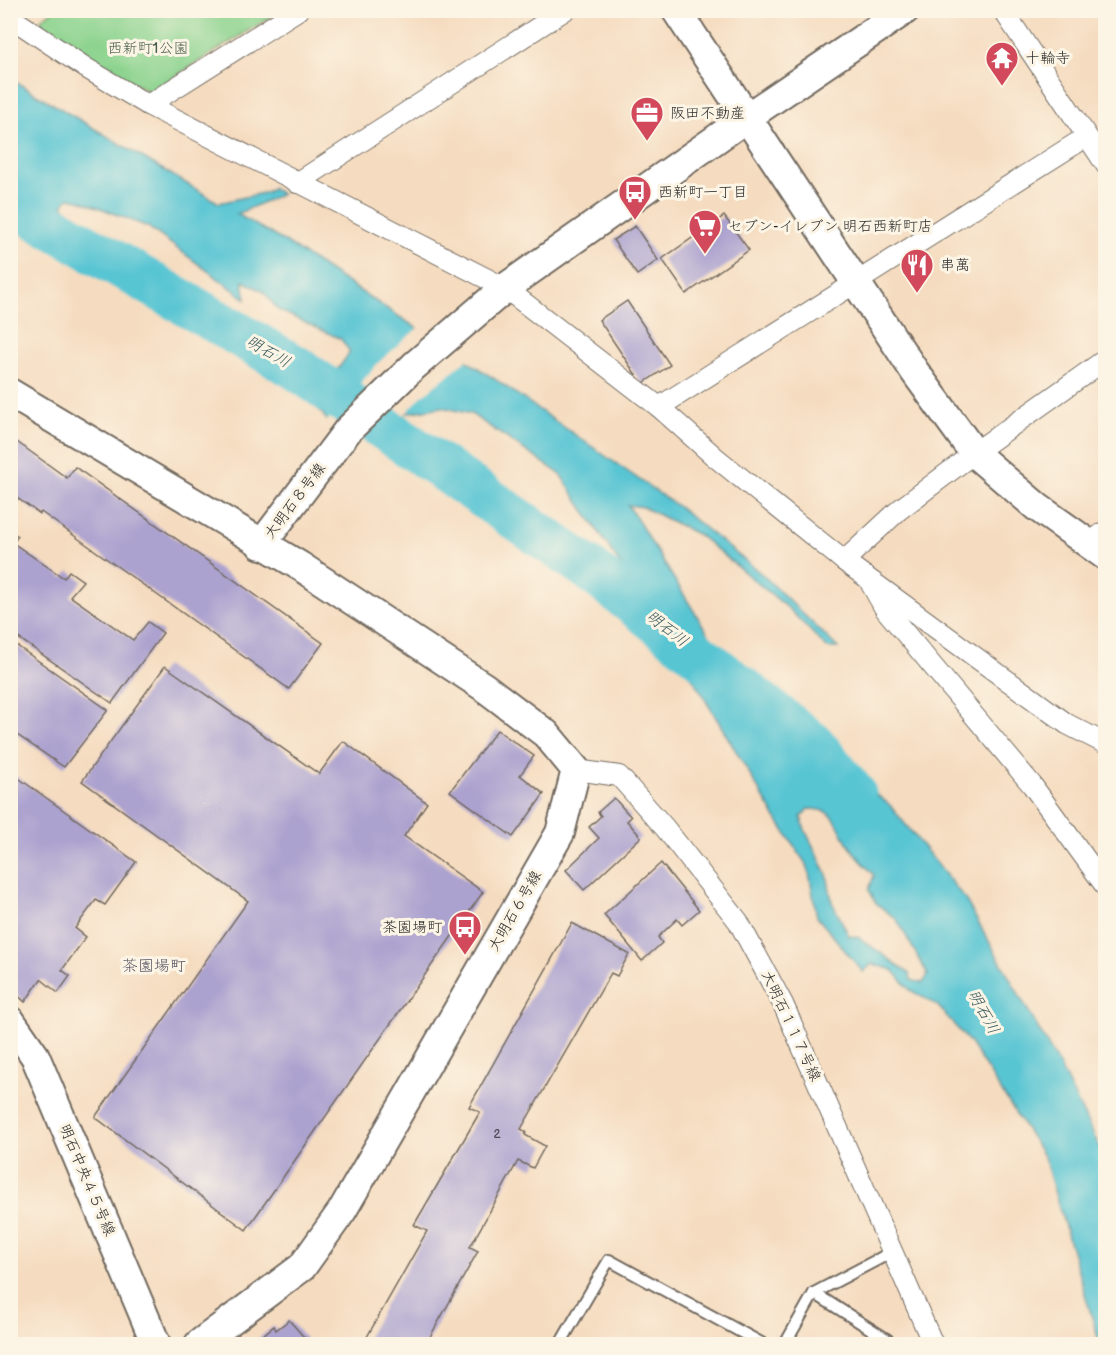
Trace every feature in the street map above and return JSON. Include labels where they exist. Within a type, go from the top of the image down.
[{"type":"street","points":[[148,105],[298,10]]},
{"type":"street","points":[[297,183],[565,10]]},
{"type":"street","points":[[676,10],[915,372],[974,453],[1036,507],[1099,543]]},
{"type":"street","name":"大明石８号線","points":[[10,393],[270,534],[348,430],[414,366],[496,296],[746,118],[905,10]]},
{"type":"street","points":[[659,407],[856,284],[1098,148],[1003,10]]},
{"type":"street","points":[[16,15],[86,68],[148,105],[297,183],[496,296],[659,407],[715,457],[867,578],[1067,724],[1106,744]]},
{"type":"street","points":[[844,561],[899,510],[974,453],[1106,359]]},
{"type":"street","points":[[270,534],[300,566],[484,687],[546,734],[576,770]]},
{"type":"street","points":[[867,578],[885,609],[1032,785],[1106,887]]},
{"type":"street","name":"大明石１１７号線","points":[[576,770],[619,776],[665,828],[738,921],[783,1004],[933,1344]]},
{"type":"street","name":"大明石６号線","points":[[199,1344],[302,1267],[342,1211],[560,833],[576,770]]},
{"type":"street","name":"明石中央４５号線","points":[[10,1020],[34,1056],[156,1344]]},
{"type":"lane","points":[[785,1344],[814,1293],[892,1252]]},
{"type":"lane","points":[[560,1344],[609,1260],[764,1344]]},
{"type":"lane","points":[[814,1293],[888,1340],[890,1344]]},
{"type":"green space","name":"西新町1公園","points":[[54,10],[280,11],[150,92],[104,68],[43,30],[41,19]]},
{"type":"water","points":[[11,79],[219,203],[267,192],[272,188],[282,194],[237,214],[285,242],[495,379],[680,508],[763,575],[838,648],[827,648],[788,608],[699,535],[643,507],[628,505],[709,635],[737,695],[758,702],[890,805],[965,899],[1060,1067],[1105,1158],[1105,1344],[1100,1344],[1044,1157],[970,1043],[937,1005],[910,990],[893,970],[872,964],[863,972],[817,917],[808,867],[774,815],[662,627],[560,474],[471,414],[442,407],[407,413],[370,434],[339,436],[314,403],[350,352],[341,339],[278,310],[263,291],[243,281],[246,299],[148,227],[80,200],[68,198],[63,206],[125,264],[157,308],[155,311],[54,236],[31,211],[11,207]],"holes":[[[809,809],[831,815],[844,838],[874,875],[869,890],[876,903],[897,920],[928,975],[923,983],[911,980],[910,974],[858,937],[849,936],[832,902],[827,874],[801,817]]]},
{"type":"pier","points":[[420,326],[469,358],[421,397],[398,422],[354,442],[337,439],[325,423],[379,362]]},
{"type":"building","name":"セブン-イレブン 明石西新町店","points":[[724,216],[749,250],[686,294],[662,259]]},
{"type":"building","points":[[635,226],[658,260],[637,275],[613,240]]},
{"type":"building","points":[[627,301],[670,365],[642,384],[599,320]]},
{"type":"building","points":[[10,437],[67,478],[75,467],[323,643],[289,689],[41,512],[40,514],[10,493]]},
{"type":"building","points":[[10,531],[18,536],[13,543],[64,578],[69,571],[83,581],[70,596],[133,640],[148,622],[163,633],[112,703],[10,632]]},
{"type":"building","points":[[10,641],[108,710],[64,767],[10,730]]},
{"type":"building","points":[[165,666],[319,774],[343,741],[427,803],[404,836],[483,892],[246,1230],[95,1117],[248,901],[82,781]]},
{"type":"building","points":[[497,730],[534,756],[520,775],[544,794],[513,837],[450,791]]},
{"type":"building","points":[[10,772],[136,862],[105,905],[96,900],[75,928],[86,937],[62,970],[70,976],[58,993],[41,979],[25,1002],[10,988]]},
{"type":"building","points":[[614,798],[631,817],[627,821],[641,837],[584,890],[566,870],[599,838],[589,827],[601,816],[598,812]]},
{"type":"building","points":[[661,863],[699,910],[682,925],[677,919],[658,937],[662,943],[642,961],[604,915]]},
{"type":"building","points":[[572,923],[629,954],[617,976],[611,973],[521,1129],[526,1132],[525,1135],[545,1146],[533,1168],[518,1161],[470,1247],[478,1251],[426,1344],[363,1344],[427,1231],[414,1225],[480,1112],[469,1107]]},
{"type":"building","points":[[289,1320],[310,1344],[252,1344],[274,1326],[276,1330]]},
{"type":"waterway","name":"明石川","points":[[10,202],[295,367],[588,568],[813,744],[854,794]]},
{"type":"place","name":"十輪寺","points":[[1002,87]]},
{"type":"place","name":"阪田不動産","points":[[647,142]]},
{"type":"place","name":"西新町一丁目","points":[[635,221]]},
{"type":"place","name":"セブン-イレブン 明石西新町店","points":[[705,255]]},
{"type":"place","name":"串萬","points":[[917,294]]},
{"type":"place","name":"茶園場町","points":[[465,956]]},
{"type":"district","name":"茶園場町","points":[[154,966]]}]
